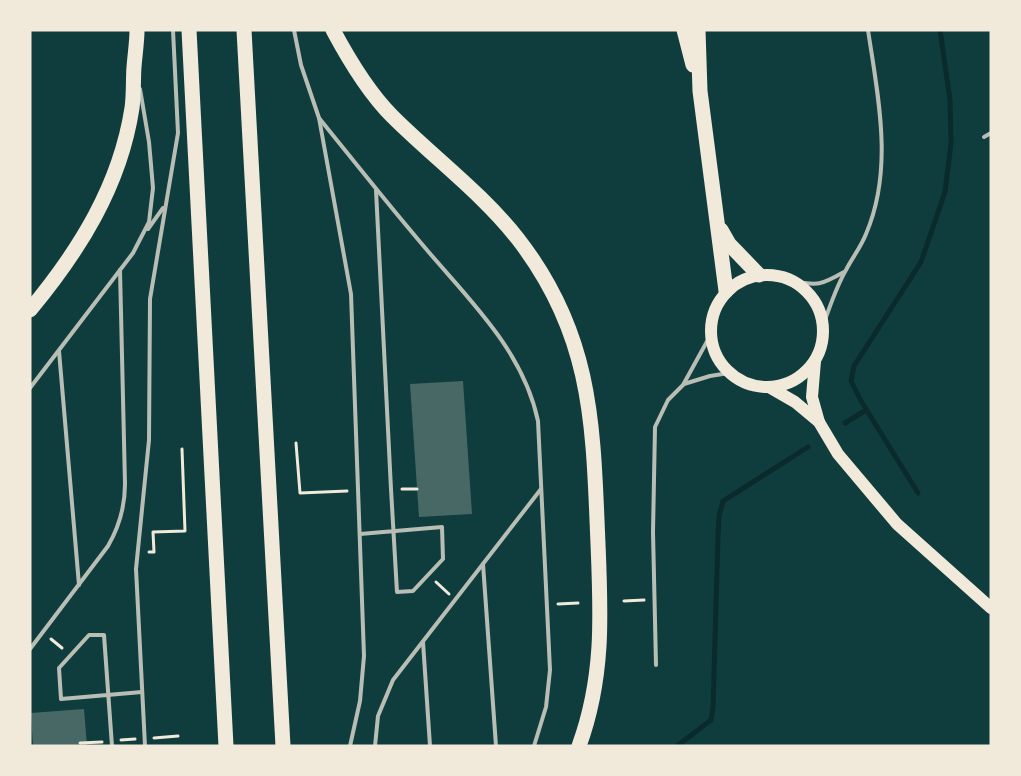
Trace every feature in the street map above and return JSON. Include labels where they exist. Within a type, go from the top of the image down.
[{"type":"highway","points":[[30,310],[57,278],[81,243],[109,187],[128,127],[132,106],[137,30]]},
{"type":"highway","points":[[189,30],[226,746]]},
{"type":"highway","points":[[244,30],[283,746]]},
{"type":"highway","points":[[333,30],[360,74],[391,114],[487,205],[519,240],[555,298],[576,348],[586,388],[592,428],[601,629],[593,694],[579,746]]},
{"type":"highway","points":[[684,30],[700,91]]},
{"type":"highway","points":[[698,30],[700,91],[726,291]]},
{"type":"highway","points":[[717,222],[729,244],[759,275]]},
{"type":"main road","points":[[815,360],[798,378],[781,385],[769,387],[745,383],[729,373],[715,354],[710,336],[713,312],[726,291],[740,281],[759,275],[781,276],[804,288],[820,311],[823,325],[822,343],[815,360],[812,397],[819,422],[838,454],[897,524],[991,608]]},
{"type":"main road","points":[[769,387],[795,402],[819,422]]},
{"type":"lane","points":[[145,746],[137,552],[149,440],[150,299],[178,133],[173,30]]},
{"type":"lane","points":[[294,30],[308,86],[319,118],[351,294],[364,656],[360,701],[350,746]]},
{"type":"lane","points":[[823,325],[845,272],[866,235],[875,207],[880,179],[883,147],[881,116],[868,30]]},
{"type":"lane","points":[[135,56],[149,142],[153,188],[151,214],[143,236]]},
{"type":"lane","points":[[319,118],[502,339],[525,378],[536,412],[549,683],[543,719],[534,746]]},
{"type":"lane","points":[[984,137],[991,133]]},
{"type":"lane","points":[[360,534],[394,531],[442,527],[444,559],[413,591],[397,592],[394,531],[391,489],[376,189]]},
{"type":"lane","points":[[30,387],[120,270],[165,205]]},
{"type":"lane","points":[[30,649],[111,541],[124,504],[120,270]]},
{"type":"lane","points":[[793,281],[812,285],[828,281],[845,272]]},
{"type":"lane","points":[[657,664],[654,435],[658,418],[668,400],[683,385],[710,336]]},
{"type":"lane","points":[[59,350],[79,585]]},
{"type":"lane","points":[[683,385],[710,376],[729,373]]},
{"type":"lane","points":[[375,746],[378,716],[386,691],[393,680],[541,489]]},
{"type":"lane","points":[[483,564],[496,746]]},
{"type":"lane","points":[[112,743],[109,695],[104,635],[89,635],[58,668],[61,699],[109,695],[142,692]]},
{"type":"lane","points":[[423,641],[430,746]]},
{"type":"path","points":[[296,443],[300,493],[358,491]]},
{"type":"path","points":[[137,552],[154,552],[153,532],[185,531],[182,449]]},
{"type":"path","points":[[391,489],[417,489]]},
{"type":"path","points":[[428,575],[455,600]]},
{"type":"path","points":[[624,601],[655,600]]},
{"type":"path","points":[[547,604],[578,603]]},
{"type":"path","points":[[42,633],[70,655]]},
{"type":"path","points":[[80,743],[112,743],[178,736]]},
{"type":"building","points":[[463,381],[472,514],[419,517],[410,384]]},
{"type":"building","points":[[84,709],[87,746],[33,746],[31,713]]},
{"type":"waterway","points":[[918,493],[851,381],[854,366],[921,262],[945,192],[951,143],[950,100],[940,30]]},
{"type":"waterway","points":[[845,423],[866,410]]},
{"type":"waterway","points":[[677,746],[711,720],[719,516],[723,501],[808,447]]}]
